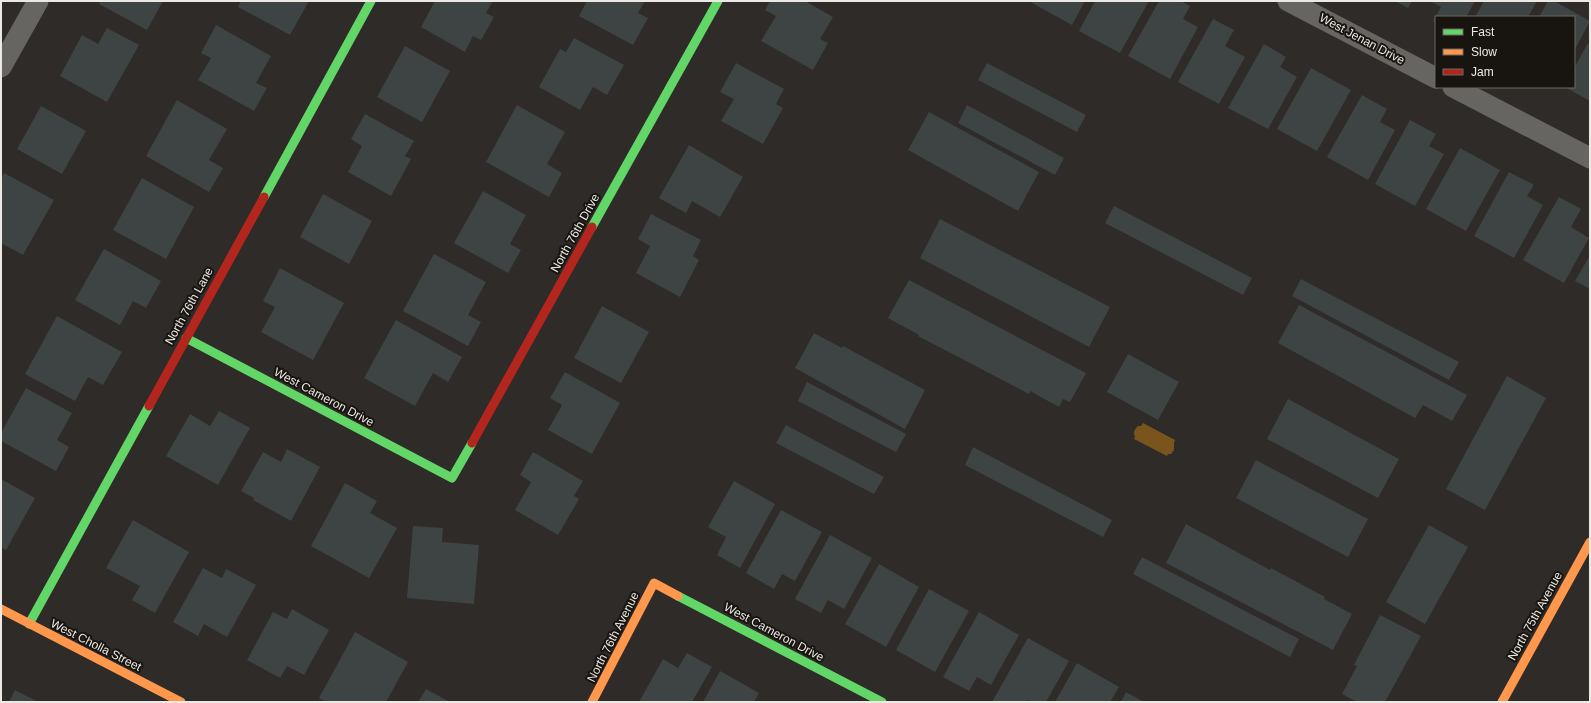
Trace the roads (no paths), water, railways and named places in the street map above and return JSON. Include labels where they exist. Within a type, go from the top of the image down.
[{"type":"street","points":[[1,67],[38,1]]},
{"type":"street","name":"North 76th Lane","points":[[30,624],[371,1]]},
{"type":"street","name":"North 76th Drive","points":[[452,478],[718,1]]},
{"type":"street","name":"West Jenan Drive","points":[[1288,1],[1435,77]]},
{"type":"street","points":[[1455,88],[1590,158]]},
{"type":"street","name":"West Cameron Drive","points":[[186,338],[452,478]]},
{"type":"street","name":"North 75th Avenue","points":[[1502,702],[1590,542]]},
{"type":"street","name":"West Cameron Drive","points":[[654,583],[882,702]]},
{"type":"street","name":"North 76th Avenue","points":[[592,702],[654,583]]},
{"type":"street","name":"West Cholla Street","points":[[1,609],[181,702]]}]
